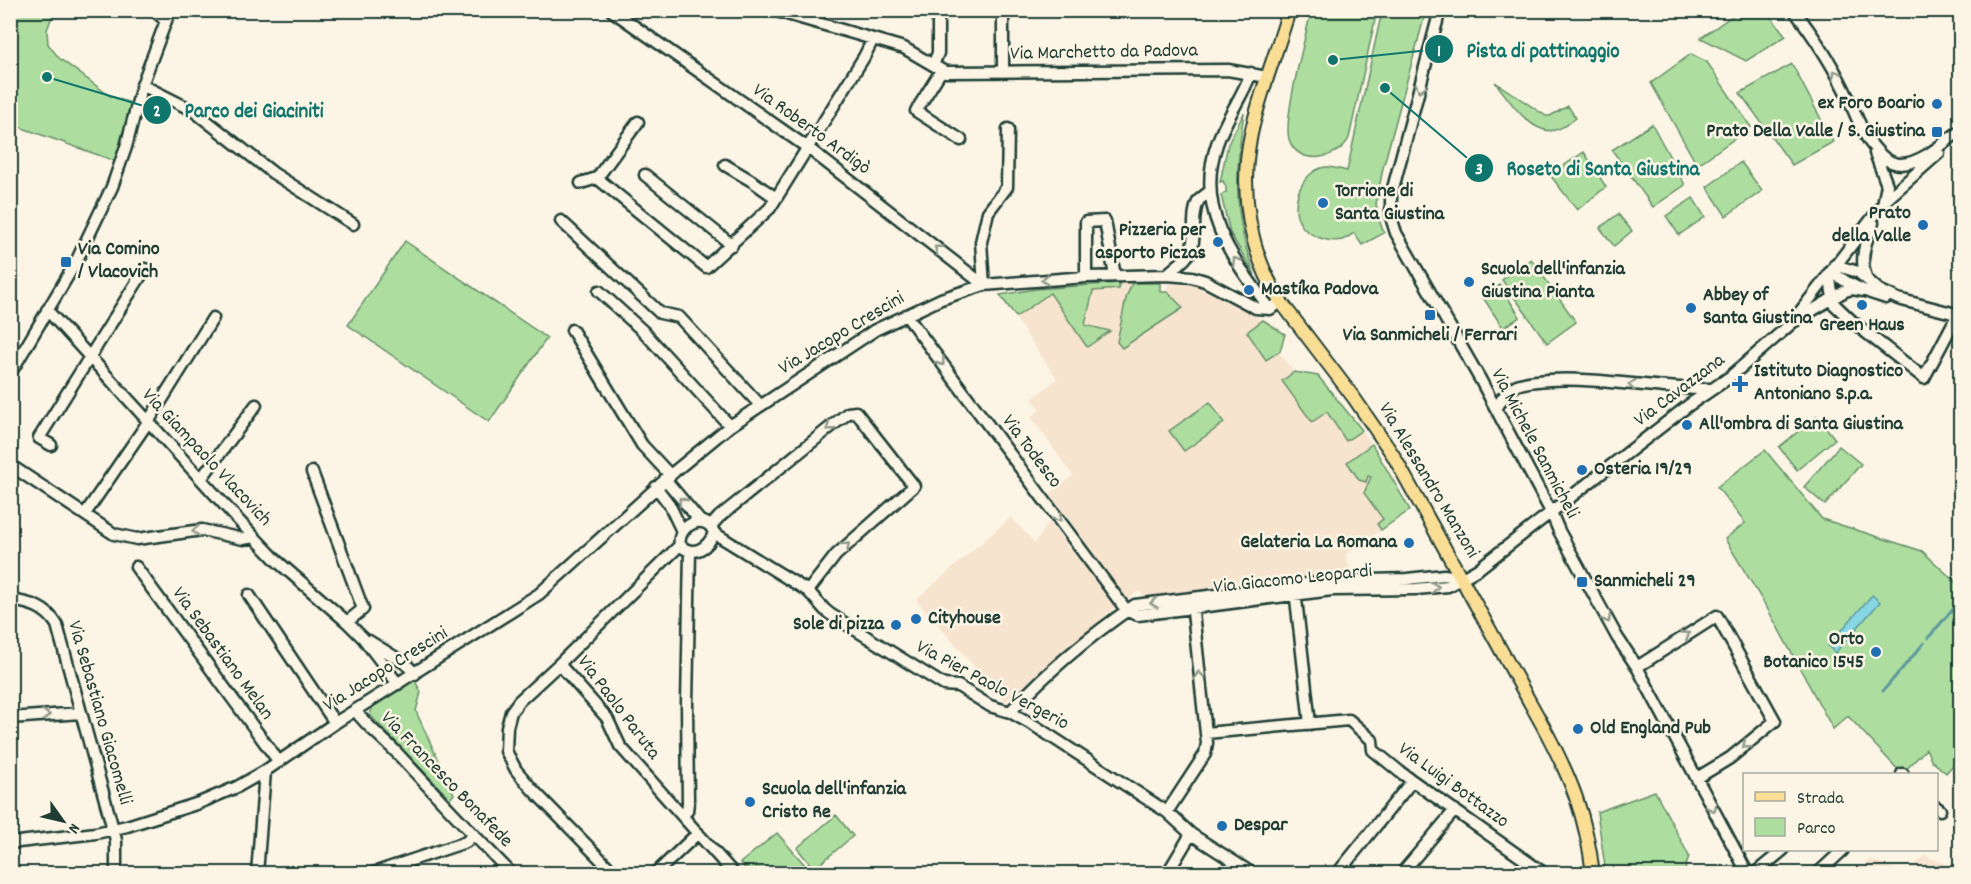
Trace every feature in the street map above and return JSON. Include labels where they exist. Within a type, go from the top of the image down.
[{"type":"main road","name":"Via Alessandro Manzoni","points":[[1289,10],[1267,77],[1247,156],[1248,216],[1258,256],[1272,288],[1275,305],[1380,435],[1462,578],[1574,787],[1584,820],[1593,873]]},
{"type":"street","points":[[10,374],[76,262],[112,187],[126,147],[142,85],[168,16],[154,10]]},
{"type":"street","name":"Via Marchetto da Padova","points":[[773,10],[904,48],[937,68],[1003,72],[1228,70],[1267,77]]},
{"type":"street","points":[[938,10],[937,68],[916,111],[961,140]]},
{"type":"street","points":[[1003,10],[1003,72]]},
{"type":"street","name":"Via Michele Sanmicheli","points":[[1440,10],[1392,196],[1391,217],[1399,239],[1496,409],[1559,531],[1617,637],[1637,667],[1748,873]]},
{"type":"street","points":[[1794,10],[1818,42],[1843,86],[1871,144],[1887,189],[1864,253],[1866,277]]},
{"type":"street","name":"Via Roberto Ardigò","points":[[620,13],[808,148],[984,285]]},
{"type":"street","points":[[597,178],[706,267],[765,215],[873,39]]},
{"type":"street","name":"Via Alessandro Manzoni","points":[[1251,73],[1216,145],[1211,168],[1210,191],[1217,227],[1229,251],[1275,305]]},
{"type":"street","points":[[142,85],[194,111],[273,173],[353,224]]},
{"type":"street","points":[[581,183],[597,178],[638,122]]},
{"type":"street","points":[[984,285],[981,242],[988,213],[1007,187],[1008,129]]},
{"type":"street","points":[[1871,144],[1886,160],[1910,163],[1960,133]]},
{"type":"street","points":[[1792,322],[1895,190],[1960,133]]},
{"type":"street","points":[[726,165],[776,198]]},
{"type":"street","points":[[645,175],[732,245]]},
{"type":"street","points":[[1167,275],[1188,256],[1194,235],[1198,204],[1210,191]]},
{"type":"street","points":[[561,220],[660,313],[679,317],[760,405]]},
{"type":"street","points":[[1086,277],[1086,222],[1105,221],[1115,276]]},
{"type":"street","points":[[51,445],[39,438],[145,269]]},
{"type":"street","points":[[1832,269],[1852,270],[1866,277],[1879,290],[1898,299]]},
{"type":"street","points":[[1832,269],[1836,275],[1864,291],[1959,314],[1922,382],[1834,304],[1832,269]]},
{"type":"street","name":"Via Jacopo Crescini","points":[[10,843],[113,829],[199,803],[237,787],[265,771],[355,710],[539,594],[667,477],[760,405],[875,330],[941,298],[984,285],[1086,277],[1167,275],[1192,277],[1205,281],[1256,309],[1275,305]]},
{"type":"street","name":"Via Cavazzana","points":[[1551,512],[1751,360],[1792,322],[1849,290],[1864,291]]},
{"type":"street","points":[[599,291],[644,332],[730,426]]},
{"type":"street","name":"Via Giampaolo Vlacovich","points":[[47,310],[277,561],[363,638],[398,684]]},
{"type":"street","name":"Via Todesco","points":[[906,315],[1127,611]]},
{"type":"street","points":[[85,514],[148,422],[213,318]]},
{"type":"street","name":"Via Pier Paolo Vergerio","points":[[572,330],[642,445],[708,527],[808,591],[825,610],[944,685],[958,686],[990,706],[1011,712],[1167,812],[1191,834],[1253,873]]},
{"type":"street","points":[[1496,409],[1509,391],[1517,385],[1532,381],[1577,380],[1683,390],[1711,389]]},
{"type":"street","points":[[201,479],[256,405]]},
{"type":"street","points":[[708,527],[707,545],[701,549],[690,551],[680,545],[682,531],[688,526],[708,527],[848,413],[856,412],[914,486],[836,555],[808,591]]},
{"type":"street","points":[[10,465],[114,534],[137,539],[202,530],[243,538],[254,537]]},
{"type":"street","points":[[312,472],[363,609],[347,622]]},
{"type":"street","points":[[656,487],[669,504],[682,531]]},
{"type":"street","name":"Via Giacomo Leopardi","points":[[1127,611],[1138,615],[1192,603],[1295,590],[1448,585],[1479,569],[1551,512]]},
{"type":"street","name":"Via Paolo Paruta","points":[[680,545],[559,664],[607,718],[620,746],[734,873]]},
{"type":"street","points":[[682,815],[687,811],[688,803],[690,551]]},
{"type":"street","name":"Via Sebastiano Melan","points":[[136,567],[279,762]]},
{"type":"street","points":[[1295,590],[1310,724]]},
{"type":"street","points":[[249,595],[335,723]]},
{"type":"street","name":"Via Sebastiano Giacomelli","points":[[10,600],[31,603],[42,608],[51,615],[57,625],[116,840],[116,873]]},
{"type":"street","points":[[1167,812],[1205,754],[1207,743],[1192,603]]},
{"type":"street","points":[[1011,712],[1114,618],[1127,611]]},
{"type":"street","points":[[1637,667],[1717,616],[1775,721],[1730,758],[1697,778]]},
{"type":"street","name":"Via Giampaolo Vlacovich","points":[[363,638],[404,662],[415,674]]},
{"type":"street","points":[[559,664],[519,701],[511,712],[507,727],[506,751],[516,770],[532,789],[615,873]]},
{"type":"street","name":"Via Francesco Bonafede","points":[[355,710],[366,725],[388,744],[512,873]]},
{"type":"street","points":[[10,718],[81,713]]},
{"type":"street","name":"Via Luigi Bottazzo","points":[[1206,733],[1349,720],[1372,740],[1373,750],[1412,781],[1545,873]]},
{"type":"street","points":[[257,873],[265,771]]},
{"type":"street","points":[[1337,873],[1412,781]]},
{"type":"street","points":[[1401,873],[1455,810]]},
{"type":"street","points":[[655,873],[698,833]]},
{"type":"street","points":[[1167,873],[1191,834]]},
{"type":"street","points":[[370,873],[466,842],[473,835]]},
{"type":"street","points":[[1754,873],[1782,851]]},
{"type":"street","points":[[1817,873],[1841,851]]},
{"type":"shaded area","points":[[1119,283],[1160,283],[1160,292],[1168,291],[1169,283],[1196,286],[1245,310],[1285,334],[1280,353],[1295,373],[1318,376],[1360,426],[1386,466],[1410,510],[1345,555],[1352,572],[1251,581],[1145,598],[1139,591],[1127,599],[1050,494],[1073,476],[1031,417],[1040,409],[1032,399],[1057,379],[1000,296],[1036,289]]},
{"type":"shaded area","points":[[1011,517],[1035,543],[1049,521],[1115,607],[1005,702],[916,600]]},
{"type":"shaded area","points":[[1925,856],[1960,869],[1960,873],[1858,873],[1870,859],[1897,870],[1907,871]]},
{"type":"green space","points":[[11,10],[54,11],[47,30],[48,44],[59,58],[110,96],[131,103],[115,161],[11,124]]},
{"type":"green space","points":[[1311,11],[1377,11],[1349,138],[1337,151],[1318,157],[1300,154],[1293,148],[1288,128],[1292,96]]},
{"type":"green space","points":[[1382,11],[1426,11],[1383,168],[1376,204],[1384,233],[1362,245],[1354,233],[1342,240],[1325,239],[1303,228],[1297,215],[1297,198],[1304,181],[1317,170],[1328,167],[1347,171]]},
{"type":"green space","points":[[1739,11],[1766,11],[1786,36],[1746,61],[1701,38]]},
{"type":"green space","points":[[1691,54],[1707,62],[1751,127],[1697,165],[1651,83]]},
{"type":"green space","points":[[1792,64],[1833,142],[1792,165],[1740,93]]},
{"type":"green space","points":[[1495,82],[1546,116],[1568,106],[1576,118],[1555,130],[1537,127],[1513,106]]},
{"type":"green space","points":[[1244,113],[1238,175],[1239,214],[1255,275],[1230,233],[1221,195],[1226,192],[1226,187],[1223,181],[1220,182],[1228,144]]},
{"type":"green space","points":[[1652,124],[1685,185],[1653,207],[1612,150]]},
{"type":"green space","points":[[1584,152],[1606,187],[1577,210],[1550,175]]},
{"type":"green space","points":[[1741,162],[1762,191],[1726,216],[1707,187]]},
{"type":"green space","points":[[1693,198],[1705,217],[1679,235],[1666,216]]},
{"type":"green space","points":[[1618,214],[1632,231],[1614,246],[1600,228]]},
{"type":"green space","points":[[405,241],[547,338],[489,422],[348,325]]},
{"type":"green space","points":[[1531,259],[1576,322],[1547,343],[1502,280]]},
{"type":"green space","points":[[1119,283],[1119,289],[1093,291],[1085,325],[1110,331],[1087,347],[1050,293],[1016,317],[1000,295],[1036,289]]},
{"type":"green space","points":[[1132,283],[1160,283],[1160,292],[1168,292],[1183,308],[1122,348],[1117,342],[1126,298]]},
{"type":"green space","points":[[1500,285],[1520,317],[1503,328],[1482,296]]},
{"type":"green space","points":[[1263,320],[1285,334],[1280,351],[1266,360],[1247,332]]},
{"type":"green space","points":[[1294,372],[1318,376],[1362,430],[1346,441],[1327,412],[1312,422],[1282,381]]},
{"type":"green space","points":[[1210,402],[1224,423],[1184,451],[1169,431]]},
{"type":"green space","points":[[1817,416],[1835,439],[1797,470],[1779,447]]},
{"type":"green space","points":[[1372,444],[1410,510],[1381,530],[1377,524],[1383,519],[1364,493],[1371,477],[1368,476],[1366,482],[1359,480],[1347,462]]},
{"type":"green space","points":[[1839,446],[1861,464],[1825,505],[1804,487]]},
{"type":"green space","name":"Orto Botanico 1545","points":[[1765,450],[1822,519],[1922,551],[1960,586],[1960,771],[1953,765],[1946,773],[1932,761],[1926,749],[1901,773],[1848,716],[1833,729],[1767,608],[1725,539],[1745,523],[1717,487]]},
{"type":"green space","points":[[414,679],[421,692],[416,711],[454,794],[450,799],[370,715],[373,706]]},
{"type":"green space","points":[[1655,791],[1689,856],[1684,873],[1606,873],[1597,812]]},
{"type":"green space","points":[[836,815],[853,836],[814,869],[797,848]]},
{"type":"green space","points":[[777,833],[812,873],[750,873],[740,863]]},
{"type":"water","points":[[1872,595],[1880,602],[1835,653],[1828,646]]},
{"type":"waterway","points":[[1928,638],[1960,601]]},
{"type":"waterway","points":[[1883,691],[1924,643]]},
{"type":"place","name":"Pista di pattinaggio","points":[[1333,60]]},
{"type":"place","name":"Parco dei Giaciniti","points":[[47,77]]},
{"type":"place","name":"Roseto di Santa Giustina","points":[[1385,88]]},
{"type":"place","name":"ex Foro Boario","points":[[1937,104]]},
{"type":"place","name":"Prato Della Valle / S. Giustina","points":[[1937,132]]},
{"type":"place","name":"Torrione di Santa Giustina","points":[[1323,203]]},
{"type":"place","name":"Prato della Valle","points":[[1923,225]]},
{"type":"place","name":"Pizzeria per asporto Piczas","points":[[1218,242]]},
{"type":"place","name":"Via Comino / Vlacovich","points":[[66,262]]},
{"type":"place","name":"Scuola dell'infanzia Giustina Pianta","points":[[1469,282]]},
{"type":"place","name":"Mastíka Padova","points":[[1249,290]]},
{"type":"place","name":"Green Haus","points":[[1862,305]]},
{"type":"place","name":"Abbey of Santa Giustina","points":[[1691,308]]},
{"type":"place","name":"Via Sanmicheli / Ferrari","points":[[1430,315]]},
{"type":"place","name":"Istituto Diagnostico Antoniano S.p.a.","points":[[1740,384]]},
{"type":"place","name":"All'ombra di Santa Giustina","points":[[1687,425]]},
{"type":"place","name":"Osteria 19/29","points":[[1582,470]]},
{"type":"place","name":"Gelateria La Romana","points":[[1409,543]]},
{"type":"place","name":"Sanmicheli 29","points":[[1582,582]]},
{"type":"place","name":"Cityhouse","points":[[916,619]]},
{"type":"place","name":"Sole di pizza","points":[[896,625]]},
{"type":"place","name":"Orto Botanico 1545","points":[[1876,652]]},
{"type":"place","name":"Old England Pub","points":[[1578,729]]},
{"type":"place","name":"Scuola dell'infanzia Cristo Re","points":[[750,802]]},
{"type":"place","name":"Despar","points":[[1222,826]]}]
